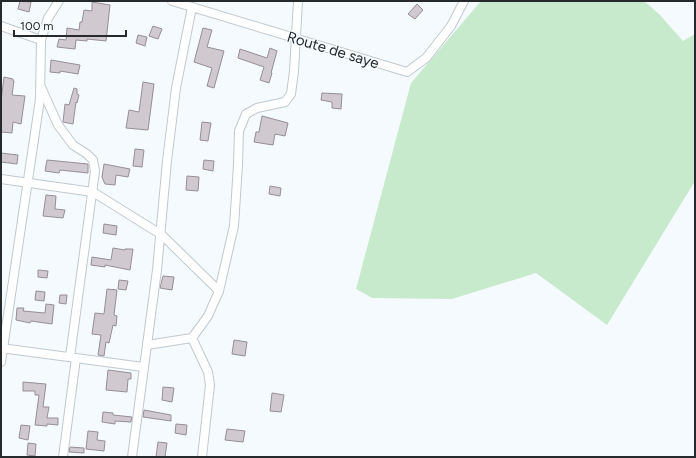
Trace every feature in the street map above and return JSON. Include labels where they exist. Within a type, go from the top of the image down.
[{"type":"street","points":[[1,362],[40,99],[41,40],[48,18],[59,1]]},
{"type":"street","name":"Route de saye","points":[[172,1],[408,72],[430,53],[451,26],[464,1]]},
{"type":"street","points":[[147,345],[192,338],[208,316],[219,291],[234,226],[239,131],[246,114],[257,108],[285,102],[290,94],[294,71],[298,1]]},
{"type":"street","points":[[132,457],[162,235],[167,161],[176,88],[192,7]]},
{"type":"street","points":[[1,26],[41,40]]},
{"type":"street","points":[[40,86],[58,125],[73,145],[93,160],[95,171],[63,457]]},
{"type":"street","points":[[1,178],[93,192],[162,235],[219,291]]},
{"type":"street","points":[[192,338],[208,372],[210,385],[202,457]]},
{"type":"street","points":[[2,348],[144,367]]},
{"type":"green space","points":[[481,1],[644,1],[659,14],[683,41],[695,34],[695,181],[607,325],[536,273],[452,299],[372,298],[356,289],[411,83]]},
{"type":"building","points":[[20,1],[31,2],[29,12],[18,9]]},
{"type":"building","points":[[92,2],[110,5],[106,41],[87,39],[87,41],[76,40],[75,49],[57,47],[59,39],[66,40],[67,28],[79,30],[84,10],[92,11]]},
{"type":"building","points":[[417,4],[423,10],[415,19],[408,14]]},
{"type":"building","points":[[153,26],[162,29],[158,39],[149,36]]},
{"type":"building","points":[[203,28],[212,30],[207,47],[224,51],[214,88],[207,86],[212,68],[194,62]]},
{"type":"building","points":[[138,35],[147,37],[145,46],[136,43]]},
{"type":"building","points":[[270,48],[277,51],[269,83],[260,80],[264,67],[238,58],[240,49],[267,58]]},
{"type":"building","points":[[51,60],[80,65],[78,74],[60,71],[60,73],[50,72]]},
{"type":"building","points":[[4,77],[13,79],[14,81],[12,95],[25,96],[21,124],[13,122],[12,133],[1,132],[1,101]]},
{"type":"building","points":[[143,82],[154,84],[148,130],[126,128],[129,110],[139,112]]},
{"type":"building","points":[[74,88],[77,89],[77,94],[79,95],[77,103],[76,102],[73,124],[63,122],[65,104],[69,105]]},
{"type":"building","points":[[322,93],[342,94],[341,109],[332,108],[332,102],[321,100]]},
{"type":"building","points":[[262,116],[288,123],[285,136],[275,134],[273,145],[254,142],[256,132],[259,132]]},
{"type":"building","points":[[202,122],[211,123],[208,141],[200,140]]},
{"type":"building","points":[[135,149],[144,150],[142,167],[133,166]]},
{"type":"building","points":[[1,153],[18,155],[17,164],[1,162]]},
{"type":"building","points":[[47,160],[88,164],[88,173],[60,170],[59,173],[45,171]]},
{"type":"building","points":[[204,160],[214,161],[213,171],[203,169]]},
{"type":"building","points":[[104,164],[130,169],[128,177],[116,175],[115,185],[105,184],[102,177]]},
{"type":"building","points":[[187,176],[199,177],[198,191],[186,190]]},
{"type":"building","points":[[270,186],[281,188],[280,196],[269,194]]},
{"type":"building","points":[[46,195],[56,196],[55,209],[65,210],[63,218],[43,216]]},
{"type":"building","points":[[104,224],[117,226],[116,235],[103,233]]},
{"type":"building","points":[[113,248],[125,250],[133,249],[130,270],[105,265],[105,267],[91,265],[92,257],[111,260]]},
{"type":"building","points":[[38,270],[48,271],[47,278],[38,277]]},
{"type":"building","points":[[163,276],[174,277],[172,290],[160,288]]},
{"type":"building","points":[[119,280],[128,281],[126,290],[118,289]]},
{"type":"building","points":[[107,289],[117,290],[114,315],[117,316],[116,326],[113,325],[109,343],[106,342],[104,356],[98,355],[101,335],[92,334],[95,313],[104,314]]},
{"type":"building","points":[[36,291],[45,292],[44,301],[35,300]]},
{"type":"building","points":[[60,295],[67,295],[66,304],[59,303]]},
{"type":"building","points":[[46,304],[54,305],[52,324],[31,321],[30,323],[16,320],[17,308],[24,308],[23,311],[45,313]]},
{"type":"building","points":[[234,340],[247,342],[245,356],[232,354]]},
{"type":"building","points":[[108,370],[131,373],[131,379],[128,379],[127,392],[106,390]]},
{"type":"building","points":[[23,382],[46,384],[43,407],[49,407],[47,418],[58,418],[58,425],[35,425],[39,395],[35,395],[35,391],[23,391]]},
{"type":"building","points":[[163,387],[174,388],[172,402],[162,400]]},
{"type":"building","points":[[272,393],[284,395],[281,412],[270,411]]},
{"type":"building","points":[[144,410],[171,415],[171,421],[143,417]]},
{"type":"building","points":[[103,412],[113,413],[113,415],[132,417],[131,422],[115,421],[115,424],[102,422]]},
{"type":"building","points":[[176,424],[187,425],[186,435],[175,433]]},
{"type":"building","points":[[21,425],[30,426],[28,440],[19,438]]},
{"type":"building","points":[[227,429],[245,431],[243,442],[225,440]]},
{"type":"building","points":[[88,431],[98,432],[97,440],[105,441],[104,451],[86,449]]},
{"type":"building","points":[[158,442],[167,443],[165,457],[156,457]]},
{"type":"building","points":[[28,443],[36,444],[35,456],[27,455]]},
{"type":"building","points":[[70,447],[84,448],[84,453],[69,452]]}]
